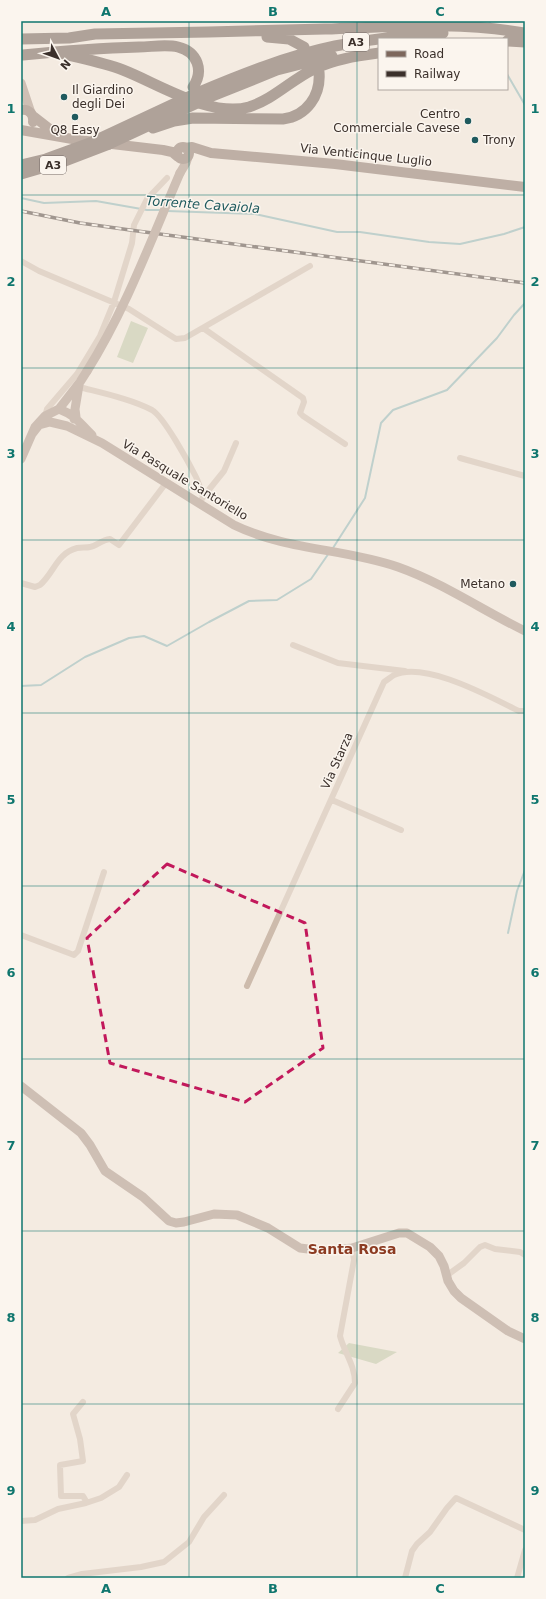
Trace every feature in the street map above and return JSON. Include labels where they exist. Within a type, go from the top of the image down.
[{"type":"highway","points":[[21,40],[69,38],[95,34],[414,26],[470,26],[496,28],[524,36]]},
{"type":"highway","name":"A3","points":[[392,38],[444,33],[524,36]]},
{"type":"highway","points":[[508,41],[524,36]]},
{"type":"highway","points":[[69,38],[95,42],[256,37],[282,38],[295,42],[304,47]]},
{"type":"highway","name":"A3","points":[[21,166],[68,151],[101,138],[135,118],[195,90],[274,63],[348,44],[378,39]]},
{"type":"highway","points":[[22,58],[56,52],[117,48],[178,47],[190,52],[199,66],[195,90]]},
{"type":"highway","name":"A3","points":[[21,174],[84,154],[210,97],[296,64],[353,51],[378,48]]},
{"type":"highway","points":[[56,52],[122,70],[209,106],[230,109],[248,107],[274,96],[314,69],[328,63],[356,56],[378,53]]},
{"type":"highway","name":"A3","points":[[122,138],[182,119],[283,119],[294,117],[304,110],[314,99],[320,81],[319,72]]},
{"type":"main road","points":[[23,130],[33,124],[28,113]]},
{"type":"main road","name":"Via Venticinque Luglio","points":[[28,113],[51,130],[183,154],[203,152],[335,164],[525,187]]},
{"type":"main road","points":[[23,130],[78,140],[163,150],[183,154]]},
{"type":"street","points":[[21,40],[25,48],[22,58]]},
{"type":"street","points":[[21,83],[28,113]]},
{"type":"street","points":[[21,459],[32,434],[39,425],[48,419],[59,408],[79,384],[113,326],[180,173],[186,163],[183,154]]},
{"type":"street","points":[[48,419],[47,409],[77,374],[100,336],[114,302],[132,243],[134,225],[144,205],[158,186],[167,178]]},
{"type":"street","points":[[21,261],[39,271],[129,309],[176,339],[185,338],[310,266]]},
{"type":"street","points":[[203,328],[302,398],[304,402],[300,413],[302,416],[345,444]]},
{"type":"street","points":[[76,417],[75,409],[79,384]]},
{"type":"street","points":[[79,384],[134,403],[157,414],[194,473],[201,500]]},
{"type":"street","points":[[54,400],[67,426]]},
{"type":"street","points":[[59,408],[76,417],[84,427],[102,443]]},
{"type":"street","points":[[67,426],[76,417]]},
{"type":"street","points":[[48,419],[67,426],[102,443]]},
{"type":"street","name":"Via Pasquale Santoriello","points":[[102,443],[166,483],[201,500],[234,525],[251,533],[291,545],[371,559],[398,567],[423,577],[525,631]]},
{"type":"street","points":[[201,500],[224,471],[236,443]]},
{"type":"street","points":[[460,458],[525,476]]},
{"type":"street","points":[[21,583],[35,587],[40,585],[60,558],[78,548],[90,548],[102,540],[110,539],[119,545],[166,483]]},
{"type":"street","points":[[293,645],[338,663],[408,672]]},
{"type":"street","name":"Via Starza","points":[[247,986],[384,682],[394,675],[408,672],[441,676],[519,711],[525,711]]},
{"type":"street","points":[[332,800],[401,830]]},
{"type":"street","points":[[21,935],[74,955],[78,950],[104,872]]},
{"type":"street","points":[[21,1086],[81,1133],[90,1145],[105,1171],[143,1197],[169,1221],[176,1223],[184,1222],[214,1214],[237,1215],[268,1228],[300,1248],[324,1252],[352,1248],[399,1233],[407,1233],[430,1247],[439,1256],[444,1266],[446,1276],[454,1291],[461,1298],[508,1331],[525,1339]]},
{"type":"street","points":[[446,1276],[464,1263],[480,1247],[485,1245],[495,1249],[525,1254]]},
{"type":"street","points":[[338,1409],[355,1383],[353,1367],[341,1342],[340,1336],[353,1263],[352,1248]]},
{"type":"street","points":[[84,1402],[73,1414],[80,1439],[83,1461],[60,1465],[60,1489],[61,1496],[82,1496],[86,1503]]},
{"type":"street","points":[[21,1521],[35,1520],[58,1509],[101,1498],[119,1487],[126,1475]]},
{"type":"street","points":[[68,1578],[82,1574],[141,1567],[164,1562],[189,1542],[204,1517],[224,1495]]},
{"type":"street","points":[[405,1578],[412,1551],[430,1532],[456,1498],[525,1530]]},
{"type":"street","points":[[517,1578],[525,1550]]},
{"type":"highlighted area","points":[[167,864],[305,923],[323,1048],[245,1102],[110,1063],[87,938]]},
{"type":"green space","points":[[131,321],[148,328],[133,363],[117,357]]},
{"type":"green space","points":[[349,1343],[397,1352],[376,1364],[338,1353]]},
{"type":"waterway","points":[[508,76],[525,105]]},
{"type":"waterway","name":"Torrente Cavaiola","points":[[21,198],[44,203],[96,201],[147,210],[160,210]]},
{"type":"waterway","name":"Torrente Cavaiola","points":[[167,211],[255,214],[337,232],[360,232],[429,242],[460,244],[504,234],[525,227]]},
{"type":"waterway","points":[[333,548],[365,498],[381,423],[393,410],[447,390],[497,338],[525,303]]},
{"type":"waterway","points":[[21,686],[41,685],[85,657],[129,638],[144,636],[167,646],[249,601],[277,600],[311,579],[329,553]]},
{"type":"waterway","points":[[508,933],[517,891],[525,870]]},
{"type":"railway","points":[[21,211],[80,223],[525,283]]},
{"type":"place","name":"Il Giardino degli Dei","points":[[64,97]]},
{"type":"place","name":"Q8 Easy","points":[[75,117]]},
{"type":"place","name":"Centro Commerciale Cavese","points":[[468,121]]},
{"type":"place","name":"Trony","points":[[475,140]]},
{"type":"place","name":"Metano","points":[[513,584]]},
{"type":"district","name":"Santa Rosa","points":[[352,1249]]}]
